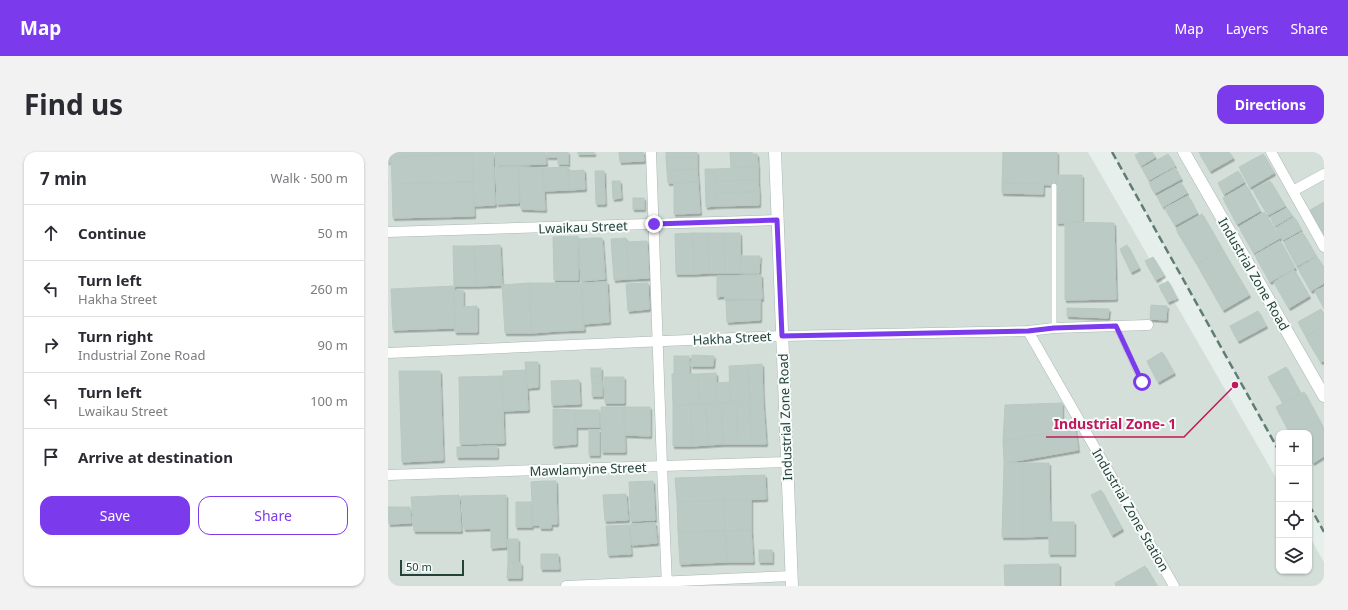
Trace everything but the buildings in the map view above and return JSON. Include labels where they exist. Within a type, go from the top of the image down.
[{"type":"street","points":[[651,152],[667,584]]},
{"type":"street","name":"Industrial Zone Road","points":[[775,152],[792,581]]},
{"type":"street","name":"Industrial Zone Road","points":[[1184,152],[1324,396]]},
{"type":"street","points":[[1271,152],[1324,247]]},
{"type":"street","points":[[1293,192],[1324,174]]},
{"type":"street","name":"Lwaikau Street","points":[[388,232],[777,220]]},
{"type":"street","name":"Hakha Street","points":[[388,353],[782,336],[1028,331],[1054,328],[1148,325]]},
{"type":"street","name":"Industrial Zone Station","points":[[1028,331],[1174,586]]},
{"type":"street","name":"Mawlamyine Street","points":[[388,475],[787,462]]},
{"type":"street","points":[[566,586],[792,581]]},
{"type":"lane","points":[[1054,186],[1054,328]]},
{"type":"lane","points":[[1116,326],[1142,382]]},
{"type":"shaded area","points":[[388,152],[1088,152],[1276,478],[1276,574],[1312,574],[1312,541],[1324,562],[1324,586],[388,586]]},
{"type":"shaded area","points":[[1112,152],[1324,152],[1324,531],[1312,510],[1312,430],[1276,430],[1276,446]]},
{"type":"railway","points":[[1112,152],[1276,446]]},
{"type":"railway","points":[[1312,510],[1324,532]]},
{"type":"place","name":"Industrial Zone- 1","points":[[1235,385]]},
{"type":"route","points":[[654,224],[777,220],[782,336],[1028,331],[1054,328],[1116,326],[1142,382]]}]
